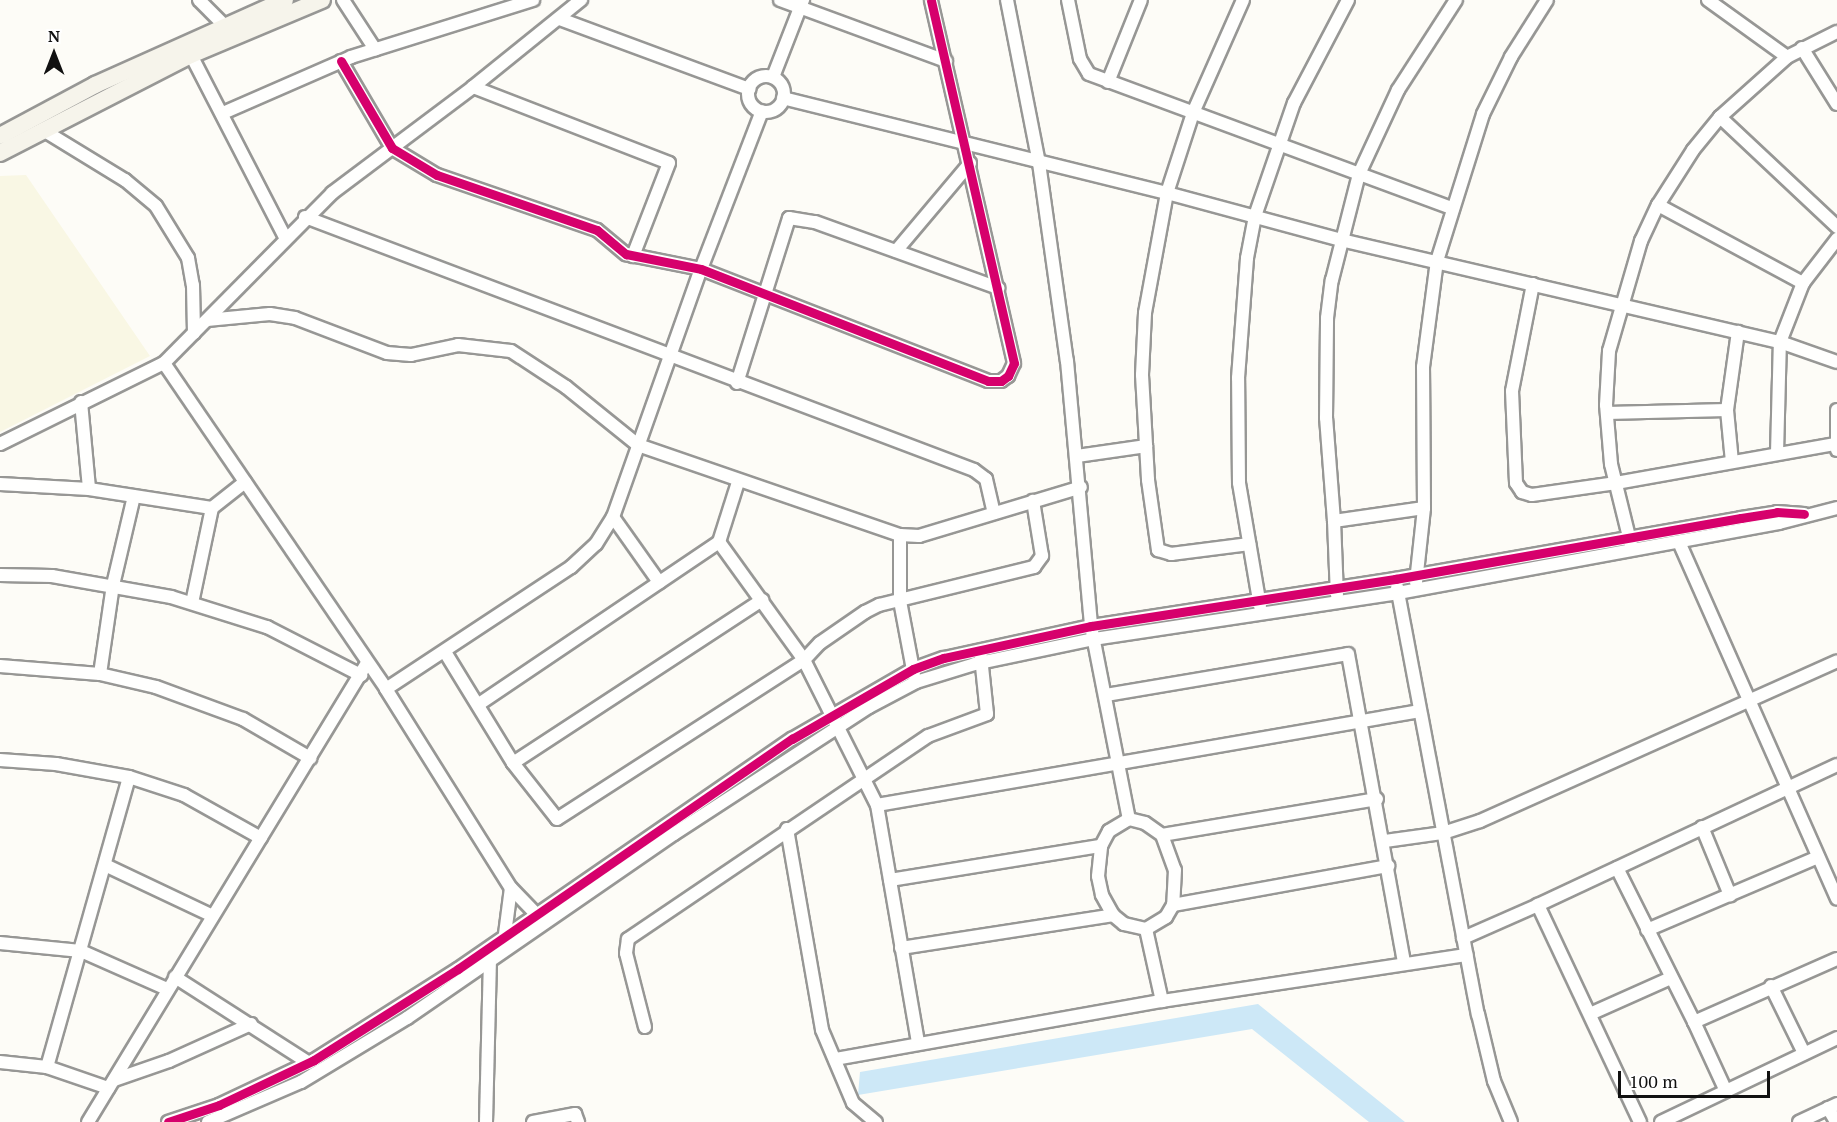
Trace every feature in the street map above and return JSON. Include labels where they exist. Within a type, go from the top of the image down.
[{"type":"main road","points":[[0,136],[95,85],[285,0]]},
{"type":"main road","points":[[0,153],[191,55],[322,0]]},
{"type":"street","points":[[199,0],[225,26]]},
{"type":"street","points":[[343,0],[375,49]]},
{"type":"street","points":[[223,113],[341,61],[533,0]]},
{"type":"street","points":[[0,444],[164,363],[305,217],[560,19],[581,0]]},
{"type":"street","points":[[780,0],[801,4],[946,61]]},
{"type":"street","points":[[341,61],[392,148],[437,175],[597,230],[617,249],[633,256],[701,269],[988,381],[1001,381],[1008,376],[1014,363],[931,0]]},
{"type":"street","points":[[1007,0],[1039,163],[1081,487],[1091,626],[1130,819]]},
{"type":"street","points":[[1068,0],[1083,67],[1108,82],[1280,143],[1453,209]]},
{"type":"street","points":[[1108,82],[1141,0]]},
{"type":"street","points":[[1243,0],[1193,113],[1167,192],[1145,313],[1142,375],[1146,446],[1158,550],[1171,554],[1249,544]]},
{"type":"street","points":[[1262,614],[1239,483],[1240,315],[1255,216],[1280,143],[1308,72],[1348,0]]},
{"type":"street","points":[[1338,602],[1325,367],[1328,309],[1341,240],[1359,174],[1393,98],[1456,0]]},
{"type":"street","points":[[1415,590],[1424,508],[1423,367],[1437,261],[1483,114],[1511,57],[1547,0]]},
{"type":"street","points":[[1708,0],[1788,57]]},
{"type":"street","points":[[773,77],[801,4]]},
{"type":"street","points":[[560,19],[748,89]]},
{"type":"street","points":[[1633,551],[1616,483],[1607,413],[1609,351],[1620,304],[1641,241],[1658,205],[1693,150],[1720,117],[1788,57],[1837,32]]},
{"type":"street","points":[[1802,48],[1837,104]]},
{"type":"street","points":[[191,55],[223,113],[286,239]]},
{"type":"street","points":[[761,76],[773,77],[781,84],[783,98],[777,107],[762,111],[752,105],[748,89],[761,76]]},
{"type":"street","points":[[473,87],[669,163],[633,256]]},
{"type":"street","points":[[783,98],[1039,163],[1167,192],[1341,240],[1780,342],[1837,362]]},
{"type":"street","points":[[386,689],[571,567],[596,544],[614,517],[701,269],[762,111]]},
{"type":"street","points":[[1720,117],[1837,227]]},
{"type":"street","points":[[43,129],[125,180],[156,206],[188,258],[193,285],[194,333]]},
{"type":"street","points":[[896,251],[970,163]]},
{"type":"street","points":[[1658,205],[1803,283]]},
{"type":"street","points":[[305,217],[669,358],[974,470],[986,479],[991,489],[994,513]]},
{"type":"street","points":[[737,383],[789,218],[815,222],[998,288]]},
{"type":"street","points":[[1777,453],[1780,342],[1803,283],[1837,239]]},
{"type":"street","points":[[1533,284],[1512,391],[1516,483],[1522,492],[1532,495],[1616,483],[1777,453],[1837,447],[1837,410]]},
{"type":"street","points":[[207,320],[270,314],[295,318],[387,353],[411,356],[458,345],[511,351],[566,387],[638,445],[738,482],[900,535],[920,536],[1081,487]]},
{"type":"street","points":[[1732,462],[1727,410],[1738,332]]},
{"type":"street","points":[[164,363],[386,689],[511,888],[540,918]]},
{"type":"street","points":[[81,402],[89,489]]},
{"type":"street","points":[[1607,413],[1727,410]]},
{"type":"street","points":[[1077,456],[1146,446]]},
{"type":"street","points":[[192,603],[212,508],[245,482]]},
{"type":"street","points":[[479,704],[719,542],[738,482]]},
{"type":"street","points":[[0,484],[89,489],[212,508]]},
{"type":"street","points":[[100,674],[113,585],[134,496]]},
{"type":"street","points":[[445,652],[513,762],[551,815],[562,817],[804,660],[820,643],[865,612],[1034,567],[1042,556],[1033,501]]},
{"type":"street","points":[[1334,521],[1424,508]]},
{"type":"street","points":[[670,829],[739,791],[837,720],[913,669],[980,656],[1398,593],[1679,542],[1712,530],[1777,512],[1804,514],[1837,508]]},
{"type":"street","points":[[614,517],[659,582]]},
{"type":"street","points":[[208,1122],[275,1094],[333,1056],[396,1009],[461,973],[490,960],[540,918],[670,829],[731,781],[837,720],[916,682],[980,656],[1091,626],[1395,579],[1629,538],[1712,530]]},
{"type":"street","points":[[900,535],[900,601],[916,682]]},
{"type":"street","points":[[719,542],[804,660],[837,720],[877,805],[918,1043]]},
{"type":"street","points":[[1679,542],[1748,703],[1837,899]]},
{"type":"street","points":[[1578,547],[1581,560]]},
{"type":"street","points":[[1515,558],[1516,572]]},
{"type":"street","points":[[0,575],[52,576],[113,585],[192,603],[267,627],[361,675]]},
{"type":"street","points":[[1395,579],[1463,938],[1494,1080],[1511,1122]]},
{"type":"street","points":[[513,762],[762,600]]},
{"type":"street","points":[[1180,612],[1181,627]]},
{"type":"street","points":[[1106,695],[1341,653],[1348,654],[1352,659],[1385,841],[1404,963]]},
{"type":"street","points":[[645,1027],[626,953],[628,939],[864,777],[941,728],[987,714],[980,656]]},
{"type":"street","points":[[1385,841],[1443,833],[1480,821],[1748,703],[1837,661]]},
{"type":"street","points":[[88,1122],[367,663]]},
{"type":"street","points":[[0,666],[100,674],[156,687],[229,713],[309,758]]},
{"type":"street","points":[[877,805],[1420,711]]},
{"type":"street","points":[[0,760],[56,764],[129,777],[184,795],[261,838]]},
{"type":"street","points":[[1463,938],[1837,765]]},
{"type":"street","points":[[47,1067],[129,777]]},
{"type":"street","points":[[731,781],[739,791]]},
{"type":"street","points":[[1162,835],[1377,799]]},
{"type":"street","points":[[1130,819],[1145,823],[1162,835],[1175,870],[1173,905],[1166,917],[1146,929],[1124,924],[1113,915],[1102,895],[1098,876],[1101,846],[1109,831],[1130,819]]},
{"type":"street","points":[[1702,827],[1730,895]]},
{"type":"street","points":[[788,829],[818,1011],[853,1103],[876,1122]]},
{"type":"street","points":[[890,880],[1101,846]]},
{"type":"street","points":[[1647,930],[1818,857]]},
{"type":"street","points":[[105,865],[213,916]]},
{"type":"street","points":[[1173,905],[1388,866]]},
{"type":"street","points":[[1617,868],[1725,1089]]},
{"type":"street","points":[[505,934],[511,888]]},
{"type":"street","points":[[1538,905],[1640,1122]]},
{"type":"street","points":[[901,948],[1113,915]]},
{"type":"street","points":[[168,1122],[219,1105],[309,1063],[333,1056],[403,1020],[505,934],[540,918]]},
{"type":"street","points":[[1146,929],[1162,1001]]},
{"type":"street","points":[[0,943],[81,951],[167,989]]},
{"type":"street","points":[[836,1059],[1162,1001],[1467,954]]},
{"type":"street","points":[[1694,1022],[1771,986],[1837,959]]},
{"type":"street","points":[[486,1122],[490,960]]},
{"type":"street","points":[[175,977],[309,1063]]},
{"type":"street","points":[[1590,1014],[1671,978]]},
{"type":"street","points":[[1771,986],[1804,1053]]},
{"type":"street","points":[[396,1009],[403,1020]]},
{"type":"street","points":[[0,1062],[47,1067],[111,1084],[251,1024]]},
{"type":"street","points":[[1661,1122],[1725,1089],[1837,1038]]},
{"type":"street","points":[[270,1081],[275,1094]]},
{"type":"street","points":[[242,1122],[253,1105]]},
{"type":"street","points":[[1799,1122],[1832,1106],[1836,1122]]},
{"type":"street","points":[[533,1122],[575,1114],[578,1122]]},
{"type":"shaded area","points":[[26,175],[150,356],[0,432],[0,176]]},
{"type":"water","points":[[1258,1004],[1405,1122],[1369,1122],[1252,1029],[858,1095],[860,1072]]},
{"type":"cycle path","points":[[341,61],[392,148],[437,175],[597,230],[626,254],[701,269],[988,381],[1001,381],[1008,376],[1014,363],[931,0]]},
{"type":"cycle path","points":[[168,1122],[219,1105],[314,1060],[458,969],[792,739],[913,669],[944,658],[1091,626],[1395,579],[1777,512],[1804,514]]}]
